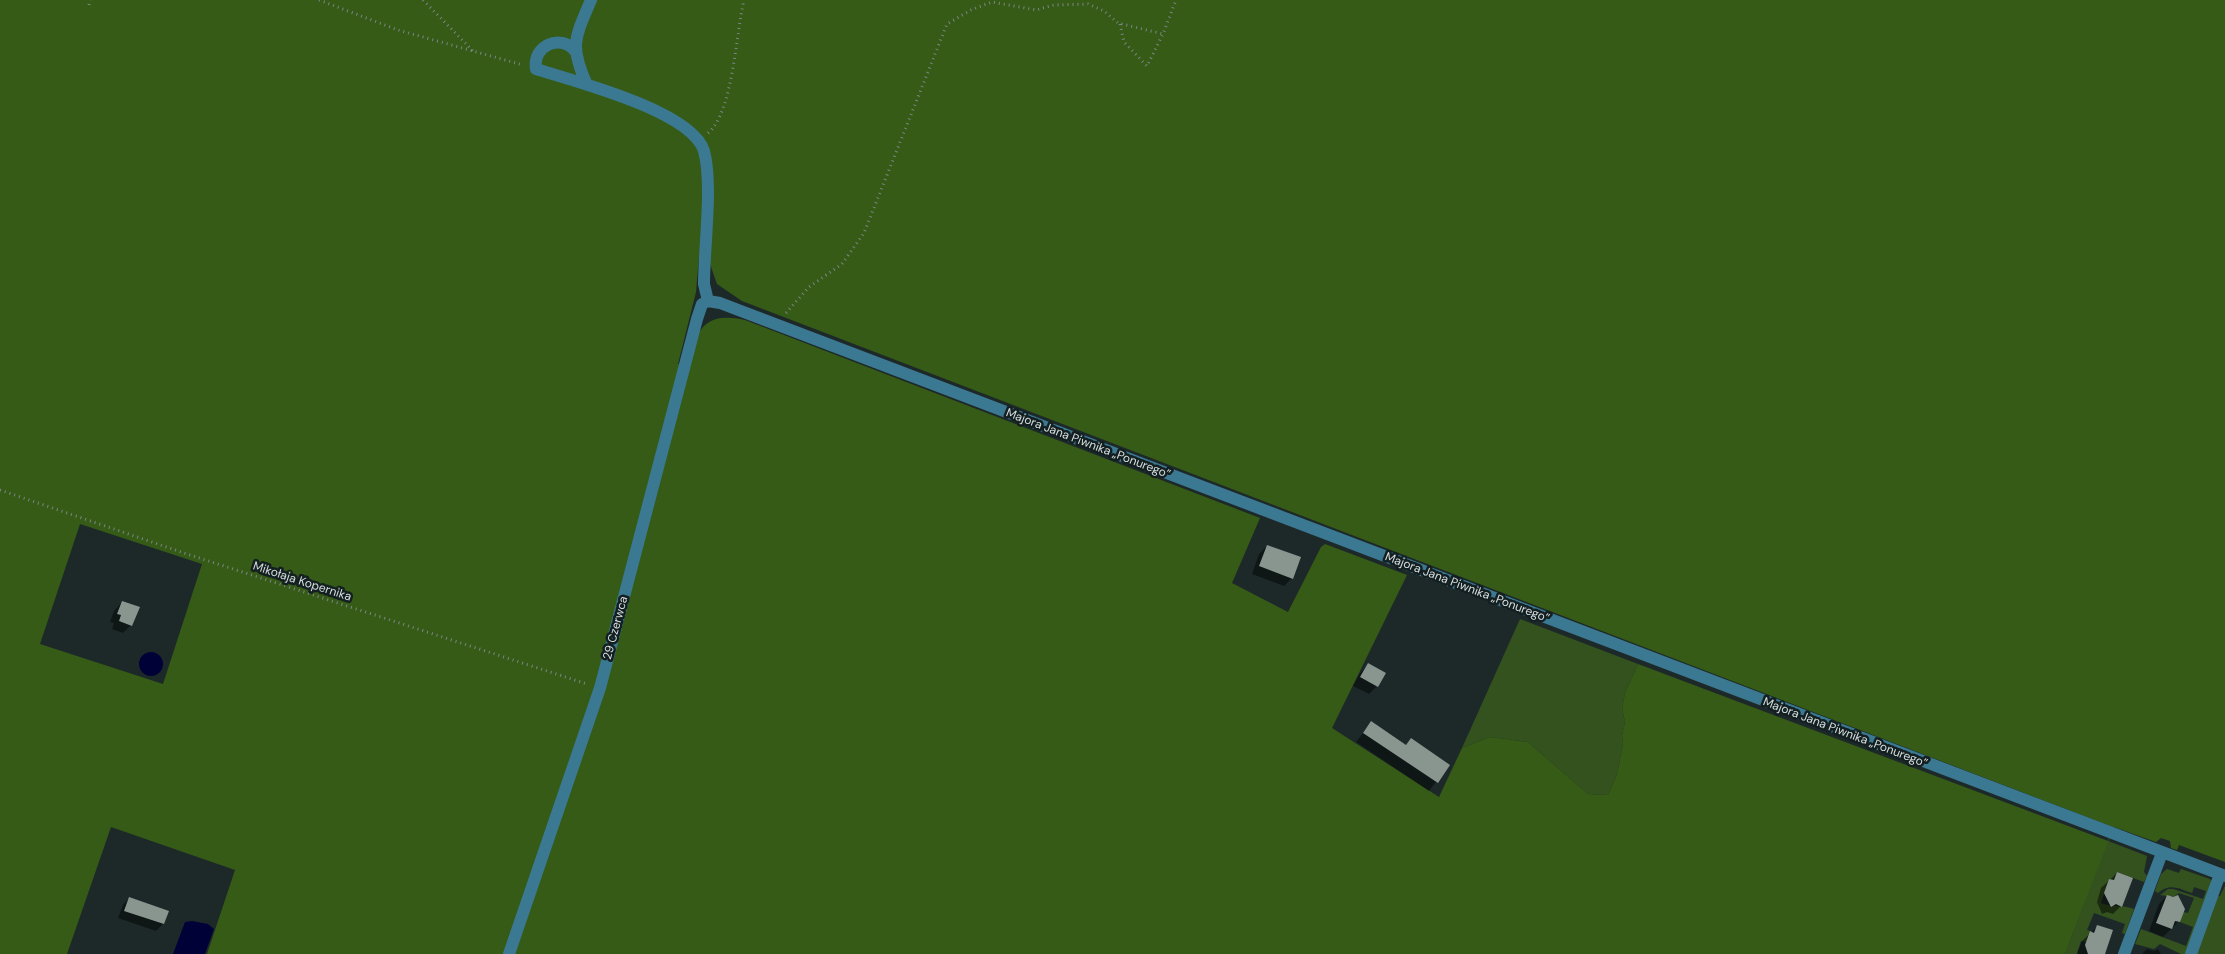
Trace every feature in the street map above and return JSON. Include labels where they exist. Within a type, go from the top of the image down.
[{"type":"street","points":[[587,85],[575,51],[575,38],[591,0]]},
{"type":"street","points":[[575,51],[569,45],[558,42],[544,46],[537,57],[536,69],[587,85],[665,114],[698,138],[703,149],[706,170],[704,276],[708,301]]},
{"type":"street","name":"Majora Jana Piwnika „Ponurego”","points":[[708,301],[776,324],[2222,875]]},
{"type":"street","name":"29 Czerwca","points":[[509,954],[600,688],[696,319],[702,304],[708,301]]},
{"type":"street","points":[[2124,954],[2162,852]]},
{"type":"street","points":[[2191,954],[2222,875]]},
{"type":"path","points":[[89,5],[90,0]]},
{"type":"path","points":[[319,0],[398,30],[536,69]]},
{"type":"path","points":[[423,0],[474,52]]},
{"type":"path","points":[[698,138],[710,132],[720,118],[728,90],[744,0]]},
{"type":"path","points":[[1120,24],[1124,42],[1146,66],[1163,34],[1176,0]]},
{"type":"path","points":[[776,324],[809,288],[842,264],[864,233],[947,24],[971,10],[992,2],[1036,10],[1054,5],[1088,4],[1104,11],[1120,24],[1163,34]]},
{"type":"path","name":"Mikołaja Kopernika","points":[[0,490],[184,553],[600,688]]},
{"type":"green space","points":[[0,0],[2225,0],[2225,862],[2179,845],[2177,850],[2171,848],[2170,841],[2161,838],[2156,842],[2114,827],[2065,954],[207,954],[235,870],[111,827],[67,954],[0,954]],"holes":[[[699,256],[710,264],[717,284],[742,301],[2113,827],[2108,841],[1638,664],[1625,693],[1622,709],[1625,722],[1622,735],[1623,744],[1617,774],[1608,795],[1588,794],[1528,742],[1490,737],[1462,748],[1439,797],[1332,728],[1407,575],[1325,544],[1321,547],[1288,612],[1232,583],[1260,518],[745,320],[719,318],[710,321],[699,334],[688,366],[678,364],[696,292]],[[80,524],[202,564],[163,684],[40,644]]]},
{"type":"green space","points":[[1520,619],[1638,664],[1625,693],[1622,709],[1625,722],[1622,735],[1623,744],[1617,774],[1608,795],[1588,794],[1528,742],[1490,737],[1462,748]]},
{"type":"green space","points":[[2108,841],[2147,856],[2144,872],[2147,876],[2144,882],[2117,872],[2113,880],[2109,879],[2101,903],[2134,909],[2125,934],[2122,933],[2125,924],[2094,913],[2087,930],[2090,931],[2086,942],[2081,941],[2078,954],[2065,954]]},
{"type":"green space","points":[[2167,869],[2179,873],[2181,869],[2210,879],[2212,882],[2187,954],[2181,954],[2160,944],[2154,949],[2135,944],[2141,929],[2186,946],[2193,927],[2180,922],[2183,912],[2188,913],[2194,898],[2179,893],[2173,897],[2160,895],[2168,889],[2173,889],[2203,899],[2206,891],[2194,887],[2192,893],[2170,887],[2158,893],[2155,891],[2161,874]]},
{"type":"green space","points":[[2225,886],[2225,954],[2196,954],[2217,896],[2220,896]]},
{"type":"shaded area","points":[[146,652],[156,652],[163,659],[163,669],[156,676],[146,676],[139,669],[139,659]]},
{"type":"shaded area","points":[[192,921],[208,924],[214,929],[205,954],[173,954],[185,922]]},
{"type":"building","points":[[1267,545],[1301,557],[1293,579],[1259,566]]},
{"type":"building","points":[[122,601],[140,607],[132,626],[119,621],[121,615],[117,614]]},
{"type":"building","points":[[1368,663],[1386,673],[1378,687],[1360,677]]},
{"type":"building","points":[[1371,721],[1406,745],[1411,738],[1450,765],[1438,783],[1363,733]]},
{"type":"building","points":[[2117,872],[2133,878],[2122,907],[2116,904],[2111,907],[2104,893],[2109,879],[2114,880]]},
{"type":"building","points":[[2167,895],[2173,897],[2178,895],[2185,909],[2180,922],[2175,921],[2172,929],[2156,923]]},
{"type":"building","points":[[129,897],[169,911],[164,924],[124,911]]},
{"type":"building","points":[[2097,925],[2113,930],[2105,954],[2088,954],[2085,945],[2090,931],[2094,933]]}]
